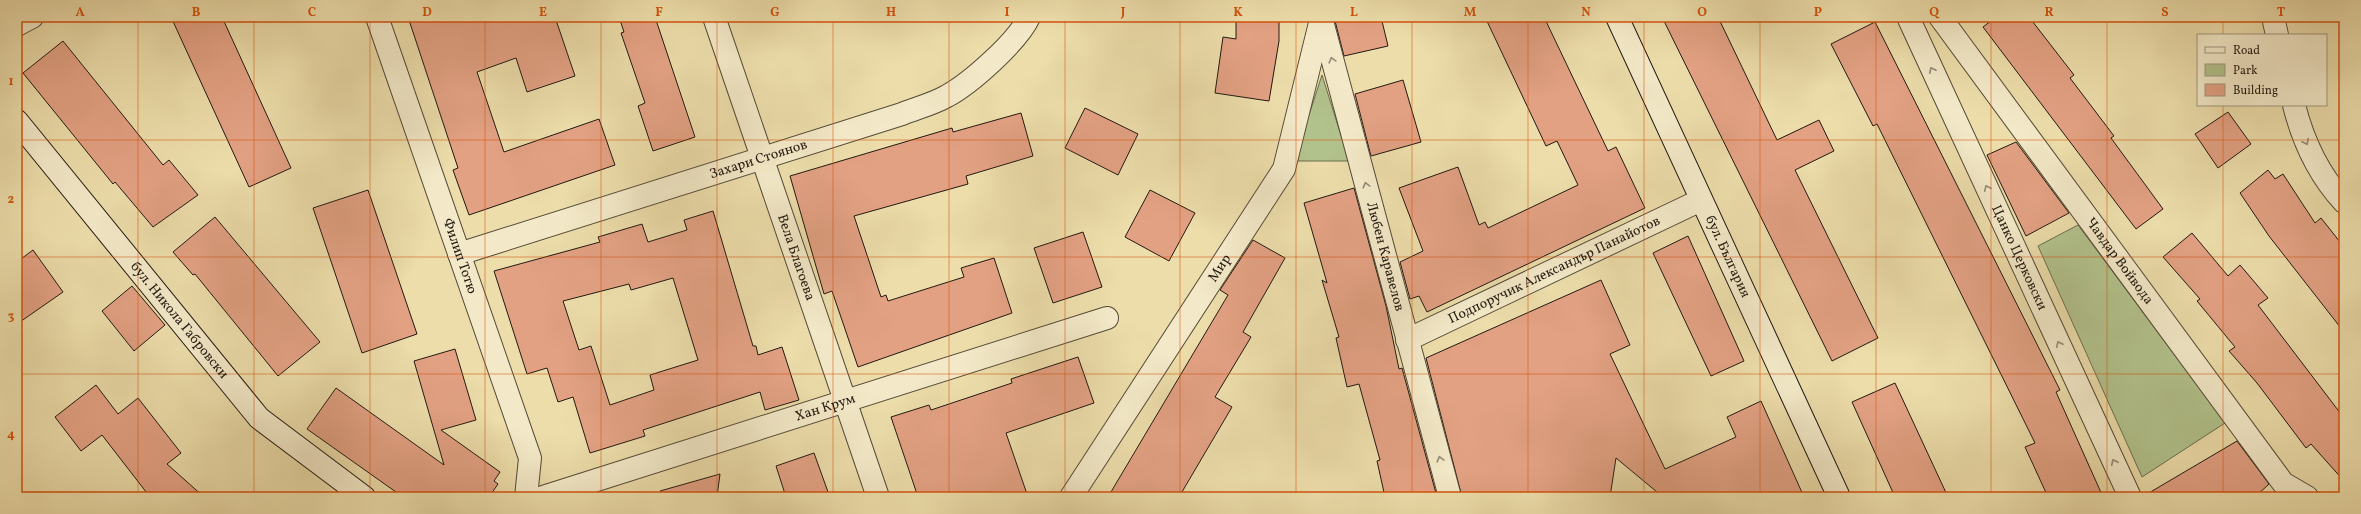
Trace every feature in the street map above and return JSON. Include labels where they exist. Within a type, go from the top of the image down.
[{"type":"street","points":[[17,25],[32,17]]},
{"type":"street","name":"Филип Тотю","points":[[376,17],[530,458],[526,497]]},
{"type":"street","name":"Вела Благоева","points":[[714,17],[878,497]]},
{"type":"street","name":"Захари Стоянов","points":[[459,254],[763,159],[902,114],[948,96],[977,75],[1009,44],[1026,24],[1029,17]]},
{"type":"street","name":"бул. България","points":[[1617,17],[1839,497]]},
{"type":"street","name":"Цанко Церковски","points":[[1908,17],[2130,497]]},
{"type":"street","name":"Чавдар Войвода","points":[[1940,17],[2283,483],[2307,497]]},
{"type":"street","points":[[2273,17],[2277,34]]},
{"type":"street","name":"Любен Каравелов","points":[[1321,18],[1450,497]]},
{"type":"street","name":"Мир","points":[[1071,497],[1284,169],[1321,18]]},
{"type":"street","points":[[2294,106],[2300,130],[2328,185],[2344,202]]},
{"type":"street","name":"бул. Никола Габровски","points":[[17,121],[259,418],[364,497]]},
{"type":"street","name":"Подпоручик Александър Панайотов","points":[[1407,340],[1701,200]]},
{"type":"street","name":"Хан Крум","points":[[543,497],[1107,318]]},
{"type":"green space","points":[[1322,75],[1349,161],[1294,161]]},
{"type":"green space","points":[[2078,225],[2225,423],[2142,477],[2038,246]]},
{"type":"building","points":[[171,17],[222,17],[291,168],[249,187]]},
{"type":"building","points":[[408,17],[555,17],[575,76],[527,92],[516,58],[477,72],[504,152],[599,119],[615,165],[469,215],[453,170],[458,168]]},
{"type":"building","points":[[619,17],[655,17],[695,137],[653,151],[638,106],[645,103],[621,33],[624,32]]},
{"type":"building","points":[[1236,17],[1279,17],[1279,41],[1269,101],[1215,93],[1223,37],[1236,39]]},
{"type":"building","points":[[1334,17],[1381,17],[1388,46],[1344,56]]},
{"type":"building","points":[[1485,17],[1544,17],[1608,151],[1616,147],[1645,208],[1427,312],[1419,296],[1410,299],[1400,262],[1423,251],[1399,188],[1458,167],[1479,225],[1485,222],[1488,228],[1578,185],[1557,141],[1546,146]]},
{"type":"building","points":[[1662,17],[1718,17],[1777,140],[1819,120],[1834,151],[1795,170],[1878,338],[1832,361]]},
{"type":"building","points":[[1996,17],[2029,17],[2074,75],[2070,78],[2114,136],[2111,138],[2163,209],[2136,229],[1983,27]]},
{"type":"building","points":[[1875,22],[2060,390],[2056,392],[2103,497],[2048,497],[2025,447],[2035,443],[1877,124],[1873,126],[1831,44]]},
{"type":"building","points":[[63,41],[163,165],[169,160],[198,195],[153,227],[115,182],[113,184],[23,73]]},
{"type":"building","points":[[1403,80],[1421,142],[1371,156],[1355,94]]},
{"type":"building","points":[[1085,108],[1138,134],[1118,175],[1065,148]]},
{"type":"building","points":[[2228,112],[2251,144],[2218,168],[2195,134]]},
{"type":"building","points":[[1021,113],[1033,156],[966,176],[968,184],[854,216],[881,297],[886,295],[888,301],[964,277],[961,268],[994,258],[1012,313],[858,367],[832,291],[824,294],[790,176],[952,128],[953,132]]},
{"type":"building","points":[[2016,142],[2069,213],[2026,236],[1987,155]]},
{"type":"building","points":[[2268,170],[2275,179],[2283,174],[2315,223],[2321,218],[2344,247],[2344,332],[2269,236],[2240,193]]},
{"type":"building","points":[[1354,188],[1386,306],[1399,369],[1402,368],[1437,497],[1385,497],[1377,461],[1380,460],[1359,384],[1347,387],[1336,338],[1339,337],[1322,280],[1327,283],[1304,203]]},
{"type":"building","points":[[368,190],[417,334],[362,353],[313,208]]},
{"type":"building","points":[[1150,190],[1195,213],[1169,261],[1125,237]]},
{"type":"building","points":[[713,211],[753,346],[756,346],[758,355],[782,347],[799,400],[765,410],[760,392],[643,430],[645,436],[590,453],[573,397],[558,402],[547,368],[527,374],[494,271],[600,242],[598,237],[642,224],[648,242],[687,230],[684,220]],"holes":[[[673,278],[698,360],[650,375],[654,390],[610,405],[591,346],[579,350],[563,301],[629,284],[631,290]]]},
{"type":"building","points":[[215,217],[320,342],[278,376],[195,274],[193,275],[173,252]]},
{"type":"building","points":[[1083,232],[1102,287],[1053,303],[1034,248]]},
{"type":"building","points":[[2192,233],[2228,276],[2240,265],[2268,298],[2258,305],[2344,418],[2344,481],[2311,444],[2306,448],[2257,383],[2229,351],[2235,347],[2197,301],[2200,299],[2163,257]]},
{"type":"building","points":[[1688,236],[1744,361],[1711,376],[1653,253]]},
{"type":"building","points":[[1253,240],[1285,258],[1243,332],[1251,337],[1215,397],[1232,407],[1179,497],[1108,497],[1228,295],[1220,290]]},
{"type":"building","points":[[33,250],[63,292],[17,324],[17,262]]},
{"type":"building","points":[[1601,280],[1630,345],[1610,354],[1665,469],[1736,437],[1727,417],[1761,401],[1804,497],[1663,497],[1616,458],[1610,497],[1462,497],[1426,358]]},
{"type":"building","points":[[132,286],[165,325],[134,351],[102,311]]},
{"type":"building","points":[[455,349],[476,420],[441,430],[500,472],[494,481],[498,484],[489,497],[403,497],[307,429],[336,388],[444,465],[414,361]]},
{"type":"building","points":[[1078,357],[1094,403],[1006,433],[1028,497],[918,497],[891,417],[929,405],[931,410],[1012,383],[1011,379]]},
{"type":"building","points":[[1895,383],[1948,497],[1895,497],[1852,402]]},
{"type":"building","points":[[96,385],[118,414],[138,398],[181,453],[167,464],[204,497],[150,497],[102,435],[81,451],[55,417]]},
{"type":"building","points":[[2237,441],[2269,484],[2255,497],[2142,497]]},
{"type":"building","points":[[814,453],[828,492],[812,497],[786,497],[776,466]]},
{"type":"building","points":[[720,474],[717,497],[661,497],[660,491]]}]
